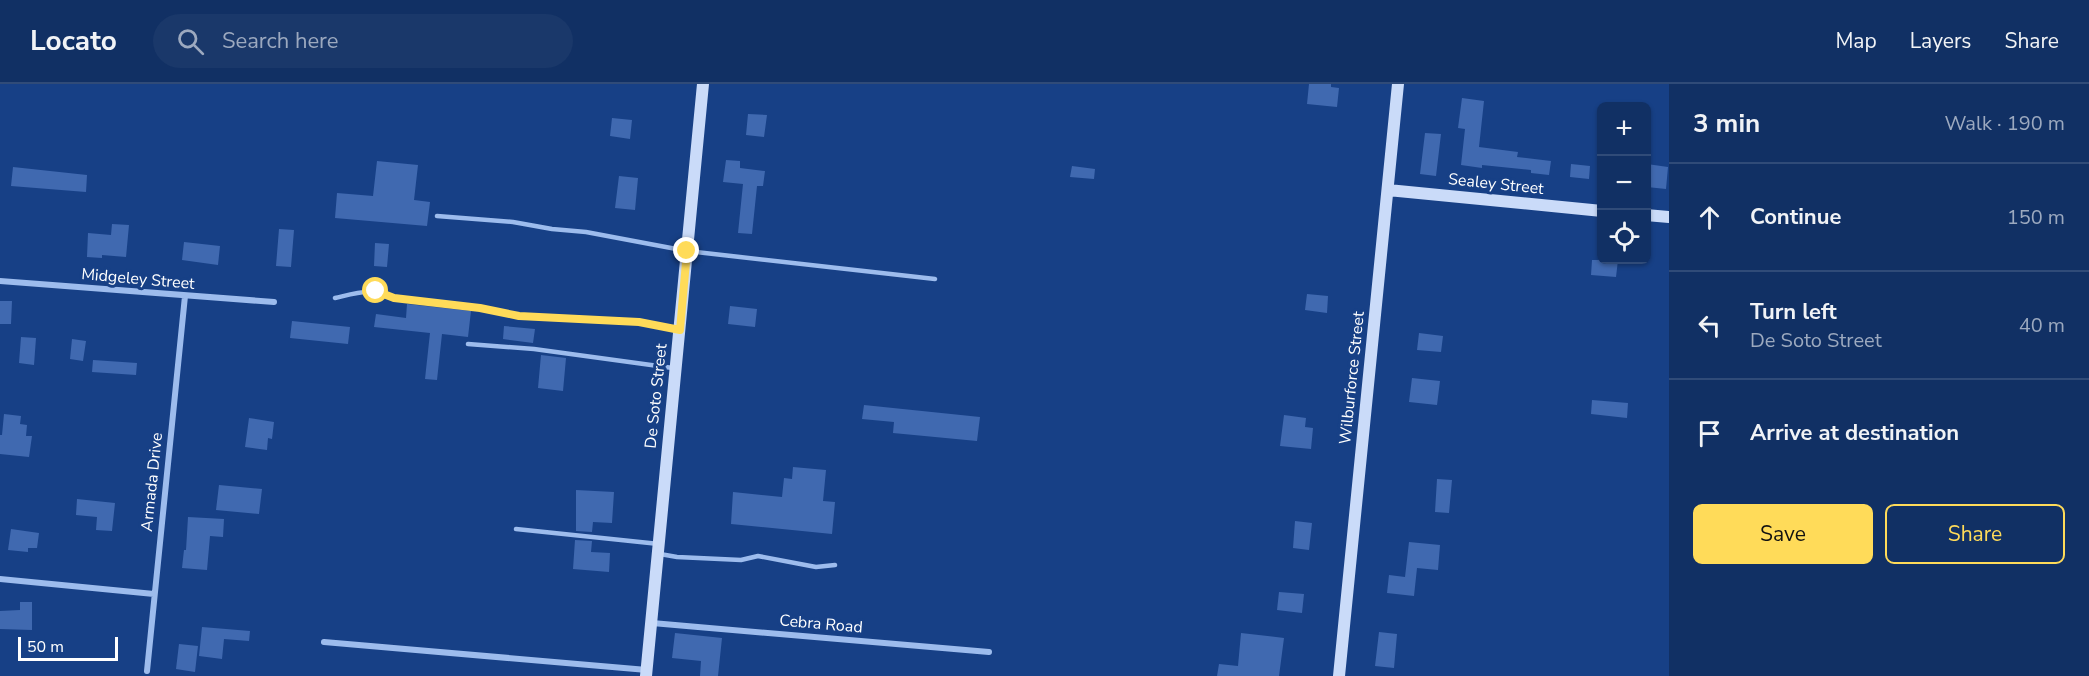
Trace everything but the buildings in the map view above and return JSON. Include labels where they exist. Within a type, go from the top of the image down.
[{"type":"street","name":"De Soto Street","points":[[646,673],[703,84]]},
{"type":"street","name":"Wilburforce Street","points":[[1339,676],[1398,84]]},
{"type":"street","name":"Sealey Street","points":[[1388,190],[1597,211]]},
{"type":"street","points":[[1651,215],[1669,217]]},
{"type":"street","name":"Midgeley Street","points":[[0,281],[274,302]]},
{"type":"street","name":"Armada Drive","points":[[147,671],[185,296]]},
{"type":"street","points":[[0,579],[154,594]]},
{"type":"street","name":"Cebra Road","points":[[651,623],[989,652]]},
{"type":"street","points":[[324,642],[646,673]]},
{"type":"lane","points":[[437,216],[513,222],[552,230],[586,232],[687,251],[935,279]]},
{"type":"lane","points":[[335,297],[368,290],[394,298],[480,308],[519,316],[639,322],[680,330]]},
{"type":"lane","points":[[468,344],[565,353],[676,368]]},
{"type":"lane","points":[[516,529],[658,549],[676,557],[741,560],[758,556],[816,567],[836,565]]},
{"type":"route","points":[[376,291],[394,298],[480,308],[519,316],[639,322],[680,330],[687,251]]}]
